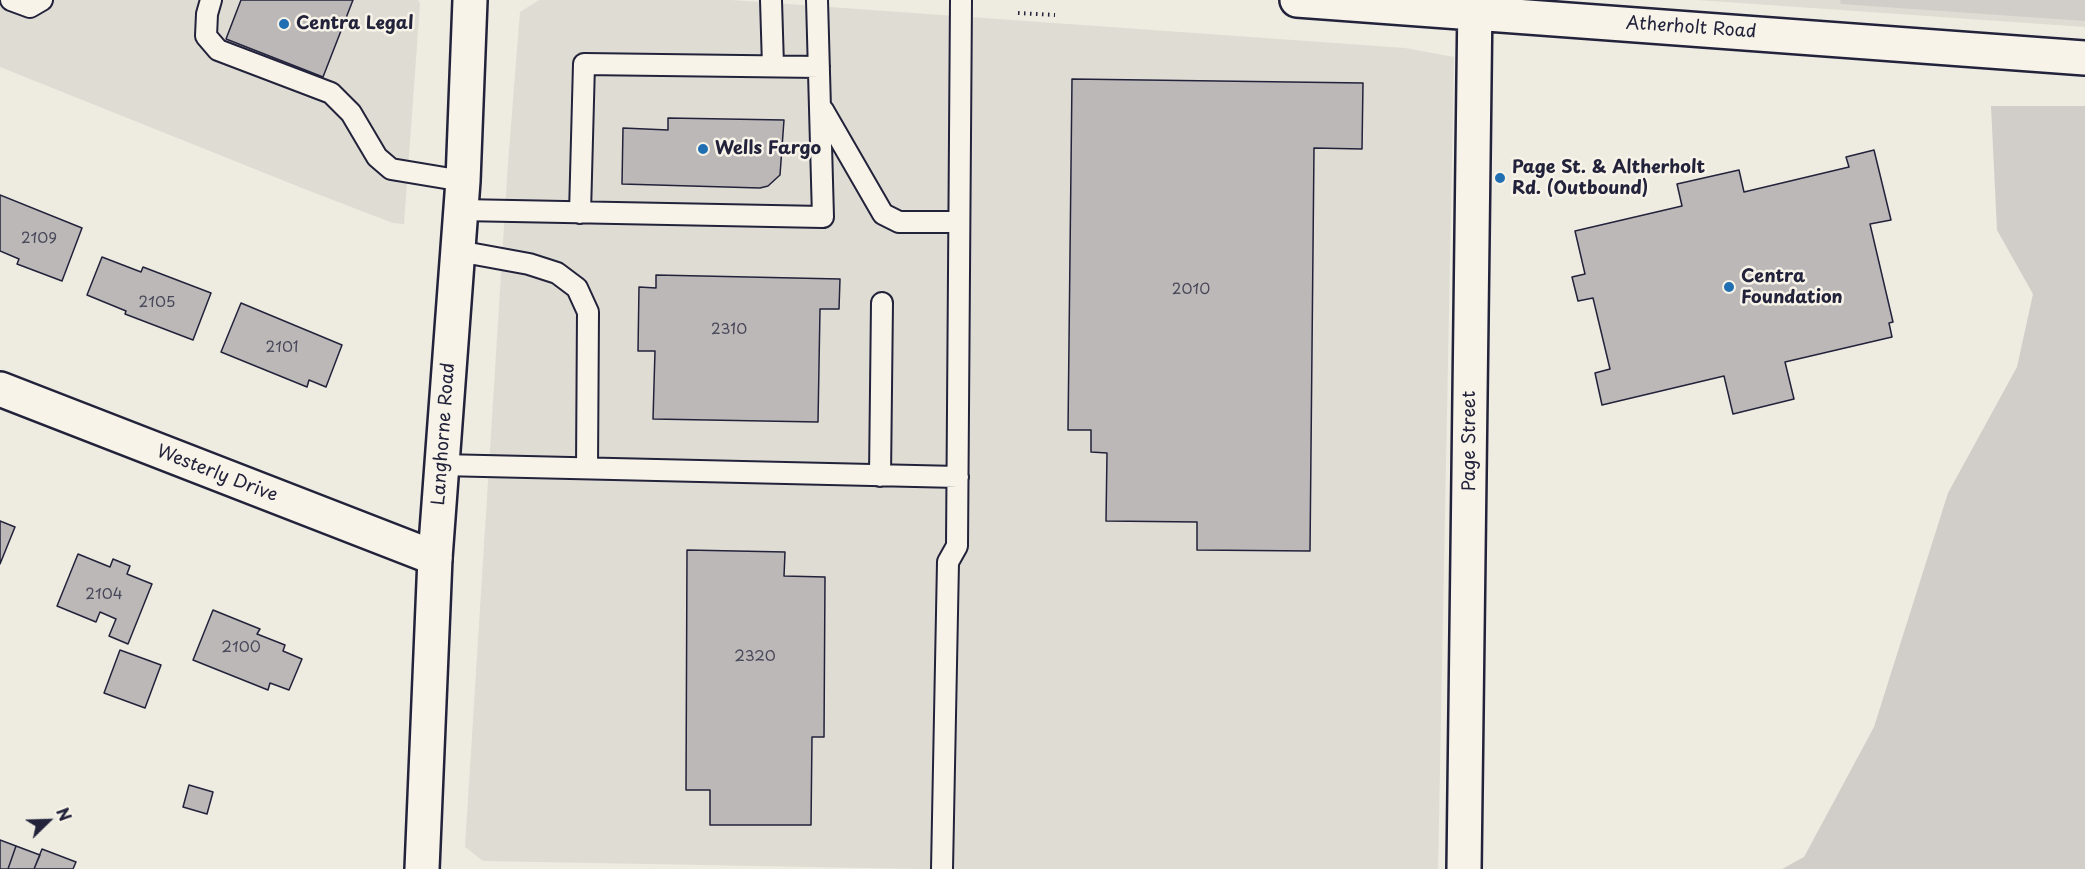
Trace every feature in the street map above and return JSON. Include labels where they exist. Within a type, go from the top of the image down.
[{"type":"street","name":"Langhorne Road","points":[[422,869],[435,558],[462,196],[470,0]]},
{"type":"street","name":"Atherholt Road","points":[[1297,0],[1474,6],[2085,58]]},
{"type":"street","name":"Page Street","points":[[1464,869],[1469,618],[1474,6]]},
{"type":"street","name":"Westerly Drive","points":[[0,389],[435,558]]},
{"type":"lane","points":[[11,0],[30,7],[42,0]]},
{"type":"lane","points":[[211,0],[207,14],[206,36],[218,50],[331,93],[351,113],[377,157],[391,169],[462,196],[580,213],[823,217],[818,0]]},
{"type":"lane","points":[[771,0],[773,66]]},
{"type":"lane","points":[[942,869],[948,562],[957,546],[961,0]]},
{"type":"lane","points":[[580,213],[584,64],[819,67]]},
{"type":"lane","points":[[820,106],[883,214],[899,222],[959,222]]},
{"type":"lane","points":[[458,251],[548,270],[557,273],[577,288],[588,312],[586,468]]},
{"type":"lane","points":[[880,476],[882,303]]},
{"type":"lane","points":[[441,465],[958,477]]},
{"type":"path","points":[[1018,13],[1055,15]]},
{"type":"shaded area","points":[[0,0],[418,0],[420,4],[404,224],[393,223],[307,190],[0,67]]},
{"type":"shaded area","points":[[539,0],[731,0],[1405,48],[1454,57],[1438,869],[921,869],[483,861],[465,847],[508,163],[520,12]]},
{"type":"shaded area","points":[[1697,0],[2085,0],[2085,27]]},
{"type":"shaded area","points":[[1840,0],[2085,0],[2085,21],[1841,4]]},
{"type":"shaded area","points":[[1991,106],[2085,106],[2085,869],[1782,869],[1804,857],[1874,727],[1948,493],[2017,367],[2033,294],[1997,230]]},
{"type":"building","points":[[241,0],[353,0],[323,77],[226,39]]},
{"type":"building","points":[[1072,79],[1363,83],[1362,149],[1314,148],[1310,551],[1197,550],[1197,522],[1106,521],[1107,453],[1091,452],[1091,430],[1068,430]]},
{"type":"building","name":"Wells Fargo","points":[[668,118],[784,120],[780,175],[768,186],[760,188],[622,184],[623,128],[668,130]]},
{"type":"building","name":"Centra Foundation","points":[[1874,150],[1891,220],[1870,224],[1893,322],[1889,323],[1892,337],[1785,362],[1794,399],[1733,414],[1724,376],[1602,405],[1595,373],[1610,369],[1593,298],[1578,301],[1572,277],[1585,274],[1575,231],[1682,206],[1677,184],[1739,170],[1744,192],[1849,167],[1846,157]]},
{"type":"building","points":[[0,195],[82,228],[62,281],[17,264],[19,259],[0,251]]},
{"type":"building","points":[[102,257],[141,272],[143,267],[211,293],[193,340],[125,314],[126,311],[87,295]]},
{"type":"building","points":[[656,275],[840,279],[839,309],[820,309],[818,422],[653,419],[655,351],[638,351],[639,287],[656,288]]},
{"type":"building","points":[[241,303],[342,345],[326,387],[309,380],[307,387],[221,352]]},
{"type":"building","points":[[0,521],[15,527],[0,564]]},
{"type":"building","points":[[687,550],[785,552],[784,576],[825,577],[824,737],[812,737],[811,825],[710,825],[710,790],[686,790]]},
{"type":"building","points":[[78,554],[110,567],[113,559],[130,566],[127,574],[152,584],[128,644],[109,636],[116,619],[100,612],[96,622],[57,606]]},
{"type":"building","points":[[213,610],[260,629],[257,634],[285,645],[283,651],[302,659],[289,690],[270,683],[268,690],[193,660]]},
{"type":"building","points":[[120,650],[161,665],[145,708],[104,693]]},
{"type":"building","points":[[189,785],[213,792],[207,814],[183,807]]},
{"type":"building","points":[[0,840],[16,846],[8,869],[0,869]]},
{"type":"building","points":[[16,846],[40,855],[34,869],[8,869]]},
{"type":"building","points":[[42,849],[76,862],[73,869],[34,869]]},
{"type":"place","name":"Centra Legal","points":[[284,24]]},
{"type":"place","name":"Wells Fargo","points":[[703,149]]},
{"type":"place","name":"Page St. & Altherholt Rd. (Outbound)","points":[[1500,178]]},
{"type":"place","name":"Centra Foundation","points":[[1729,287]]}]
